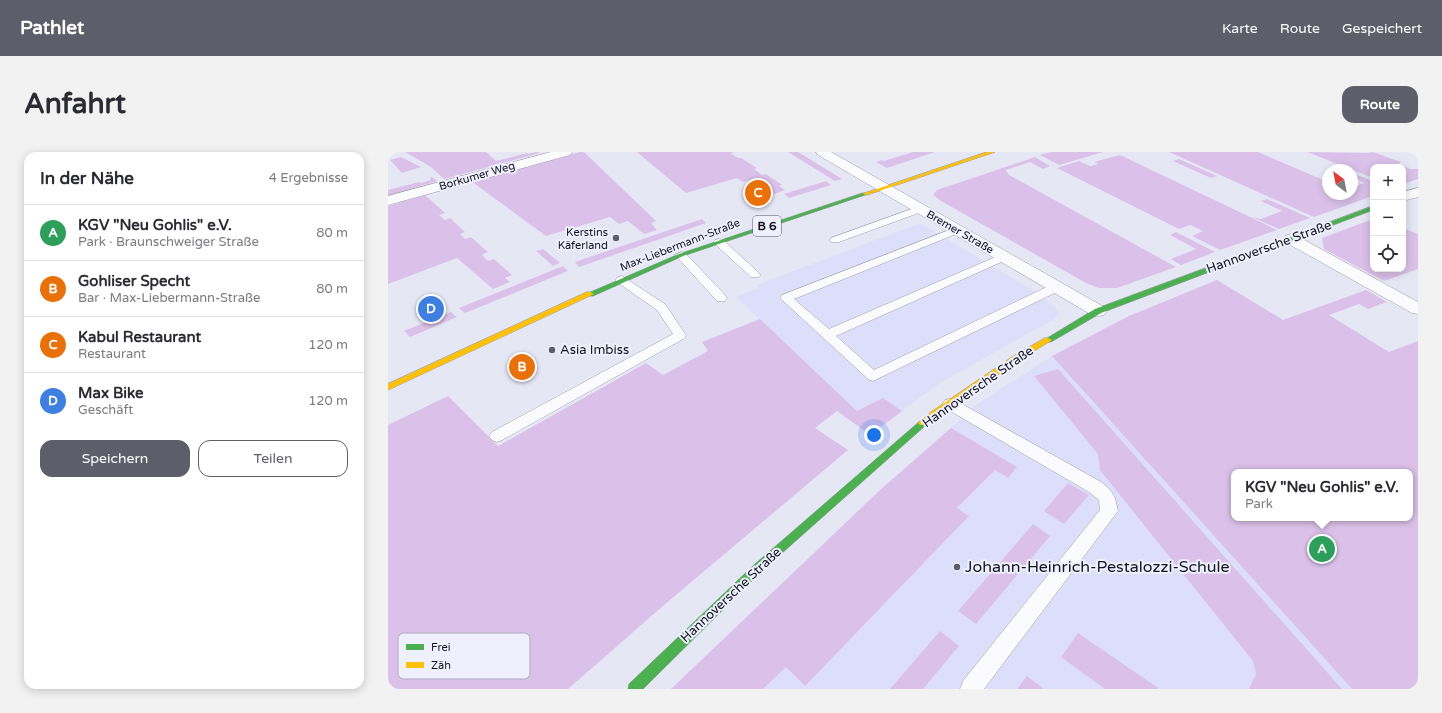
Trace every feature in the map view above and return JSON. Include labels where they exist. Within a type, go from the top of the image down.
[{"type":"street","name":"Borkumer Weg","points":[[388,201],[566,152]]},
{"type":"street","name":"Bremer Straße","points":[[822,152],[1098,311]]},
{"type":"street","name":"Max-Liebermann-Straße","points":[[388,387],[621,280],[681,255],[992,152]]},
{"type":"street","points":[[1406,196],[1418,192]]},
{"type":"street","name":"Hannoversche Straße","points":[[634,689],[759,566],[934,414],[1015,359],[1098,311],[1370,209]]},
{"type":"street","points":[[1291,239],[1418,309]]},
{"type":"lane","points":[[835,240],[920,209]]},
{"type":"lane","points":[[957,230],[786,298],[873,376],[1057,287]]},
{"type":"lane","points":[[719,242],[755,275]]},
{"type":"lane","points":[[681,255],[721,298]]},
{"type":"lane","points":[[827,334],[1004,257]]},
{"type":"lane","points":[[498,436],[680,334],[661,306],[621,280]]},
{"type":"lane","points":[[950,404],[1091,484],[1107,497],[1108,511],[971,689]]},
{"type":"shaded area","points":[[405,152],[486,152],[496,161],[527,153],[540,153],[444,179],[431,167]]},
{"type":"shaded area","points":[[584,152],[656,221],[651,223],[657,230],[644,234],[628,221],[619,224],[610,217],[546,236],[471,181]]},
{"type":"shaded area","points":[[637,152],[733,152],[731,154],[741,158],[757,168],[754,169],[762,175],[766,174],[782,185],[779,186],[785,190],[774,194],[755,179],[743,182],[737,178],[686,193]]},
{"type":"shaded area","points":[[788,152],[798,152],[842,179],[835,181]]},
{"type":"shaded area","points":[[913,152],[935,152],[887,168],[876,162],[882,160],[884,161]]},
{"type":"shaded area","points":[[1051,152],[1103,152],[1059,165],[1040,155]]},
{"type":"shaded area","points":[[1169,152],[1258,152],[1322,179],[1322,200],[1358,200],[1358,185],[1365,183],[1358,180],[1358,175],[1370,180],[1370,197],[1314,217]]},
{"type":"shaded area","points":[[1307,152],[1373,152],[1401,162],[1398,164],[1370,164],[1370,177],[1358,172],[1358,164],[1337,164]]},
{"type":"shaded area","points":[[1120,155],[1277,230],[1220,250],[1192,236],[1203,231],[1190,225],[1179,229],[1057,168],[1079,161],[1090,166],[1099,164],[1094,162]]},
{"type":"shaded area","points":[[401,157],[421,167],[402,173],[390,160]]},
{"type":"shaded area","points":[[1035,157],[1050,166],[1043,169],[1030,162],[1006,170],[1009,175],[1176,267],[1117,288],[1099,288],[1086,283],[941,201],[933,195],[937,190]]},
{"type":"shaded area","points":[[1179,159],[1217,176],[1211,178],[1173,161]]},
{"type":"shaded area","points":[[1406,167],[1418,169],[1418,179],[1406,183]]},
{"type":"shaded area","points":[[432,177],[437,181],[388,196],[388,190],[419,182],[421,183],[431,180],[430,178]]},
{"type":"shaded area","points":[[826,181],[831,185],[789,198],[784,194]]},
{"type":"shaded area","points":[[425,195],[445,213],[439,215],[445,220],[450,218],[465,232],[460,234],[465,239],[471,237],[488,252],[482,255],[488,261],[494,259],[512,275],[505,278],[510,282],[493,289],[457,258],[388,284],[388,206]]},
{"type":"shaded area","points":[[1267,199],[1310,218],[1279,229],[1252,217],[1261,219],[1282,211],[1261,201]]},
{"type":"shaded area","points":[[702,219],[706,223],[579,267],[575,262]]},
{"type":"shaded area","points":[[1370,220],[1370,272],[1406,272],[1406,229],[1418,234],[1418,269],[1384,281],[1324,249],[1322,238]]},
{"type":"shaded area","points":[[920,223],[1044,297],[1060,313],[1054,319],[940,383],[880,427],[857,411],[736,297],[760,287],[757,285]]},
{"type":"shaded area","points":[[1176,232],[1215,252],[1181,265],[1171,259],[1196,249],[1170,235]]},
{"type":"shaded area","points":[[543,249],[560,263],[553,266],[536,251]]},
{"type":"shaded area","points":[[563,266],[568,271],[465,313],[459,308]]},
{"type":"shaded area","points":[[1217,280],[1283,320],[1366,290],[1387,302],[1368,309],[1359,304],[1329,315],[1389,352],[1418,341],[1418,689],[1352,689],[1052,356],[1129,316]]},
{"type":"shaded area","points":[[451,312],[457,317],[410,337],[404,331]]},
{"type":"shaded area","points":[[760,319],[857,411],[883,398],[902,411],[870,435],[837,411],[815,428],[848,450],[664,605],[568,689],[388,689],[388,425],[448,396],[498,446],[646,363],[663,375],[708,351],[702,342]]},
{"type":"shaded area","points":[[1052,356],[1352,689],[671,689],[879,491],[978,404]]},
{"type":"shaded area","points":[[1058,369],[1342,689],[1249,689],[1256,674],[1253,661],[1100,470],[1098,454],[1034,376]]},
{"type":"shaded area","points":[[951,428],[1017,467],[1008,478],[995,470],[957,508],[969,516],[805,686],[786,667],[763,689],[671,689],[879,491]]},
{"type":"shaded area","points":[[1068,483],[1089,495],[1064,524],[1044,511]]},
{"type":"shaded area","points":[[1033,524],[1050,536],[976,624],[958,611]]},
{"type":"shaded area","points":[[940,631],[959,646],[923,689],[890,689]]},
{"type":"shaded area","points":[[1078,633],[1158,689],[1105,689],[1061,657]]},
{"type":"shaded area","points":[[1027,676],[1044,689],[1017,689]]},
{"type":"traffic: fast","points":[[590,294],[681,255],[865,194]]},
{"type":"traffic: fast","points":[[1048,340],[1098,311],[1370,209]]},
{"type":"traffic: fast","points":[[634,689],[759,567],[923,423]]},
{"type":"traffic: slow","points":[[865,194],[992,152]]},
{"type":"traffic: slow","points":[[388,387],[590,294]]},
{"type":"traffic: slow","points":[[923,423],[1015,359],[1048,340]]},
{"type":"place","name":"Kabul Restaurant","points":[[758,193]]},
{"type":"place","name":"Kerstins Käferland","points":[[616,238]]},
{"type":"place","name":"Max Bike","points":[[431,309]]},
{"type":"place","name":"Asia Imbiss","points":[[552,350]]},
{"type":"place","name":"Gohliser Specht","points":[[522,367]]},
{"type":"place","name":"KGV \"Neu Gohlis\" e.V.","points":[[1322,549]]},
{"type":"place","name":"Johann-Heinrich-Pestalozzi-Schule","points":[[957,567]]}]
